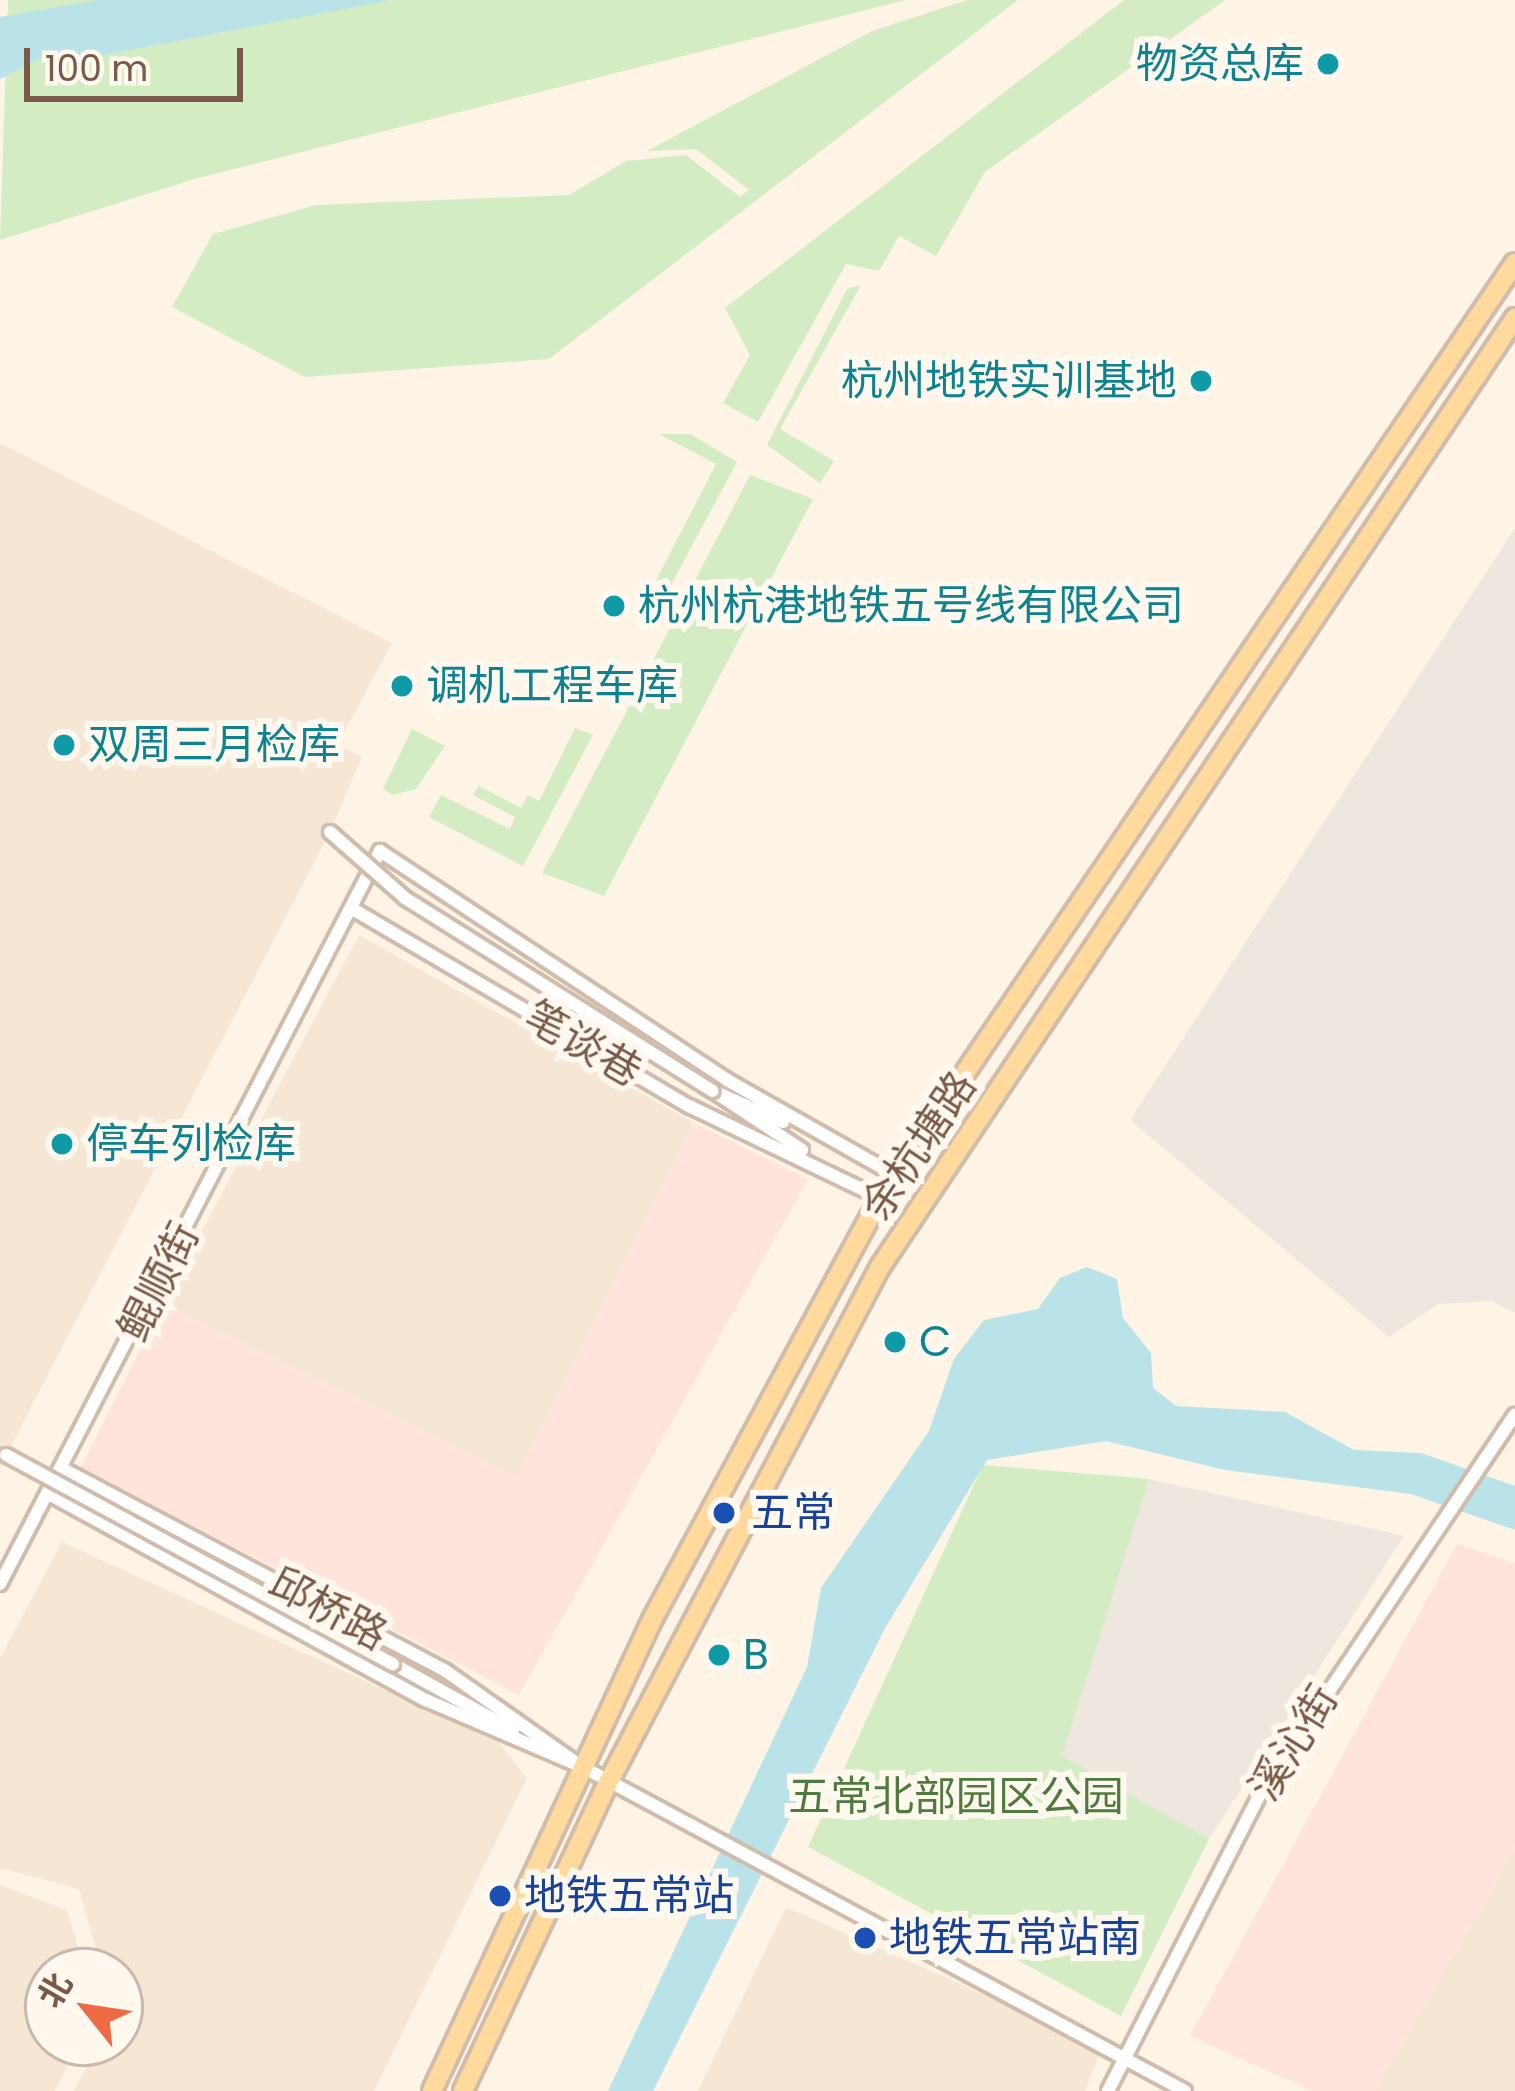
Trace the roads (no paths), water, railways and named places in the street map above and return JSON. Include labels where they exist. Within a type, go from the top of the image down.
[{"type":"main road","name":"余杭塘路","points":[[432,2091],[581,1767],[880,1198],[1515,263]]},
{"type":"main road","name":"余杭塘路","points":[[463,2091],[609,1780],[880,1267],[1515,318]]},
{"type":"street","name":"笔谈巷","points":[[330,832],[405,898],[880,1198]]},
{"type":"street","name":"笔谈巷","points":[[380,850],[822,1139]]},
{"type":"street","name":"鲲顺街","points":[[0,1584],[380,850]]},
{"type":"street","name":"笔谈巷","points":[[351,908],[688,1106],[823,1164]]},
{"type":"street","name":"笔谈巷","points":[[713,1091],[895,1175]]},
{"type":"street","name":"溪沁街","points":[[1108,2091],[1260,1794],[1437,1523],[1515,1414]]},
{"type":"street","name":"邱桥路","points":[[6,1455],[581,1767]]},
{"type":"street","name":"邱桥路","points":[[63,1469],[446,1671],[581,1767]]},
{"type":"street","name":"邱桥路","points":[[49,1495],[426,1700],[609,1780],[1122,2058]]},
{"type":"street","points":[[1122,2058],[1185,2091]]},
{"type":"water","points":[[98,0],[391,0],[87,58],[53,52],[0,79],[0,17]]},
{"type":"water","points":[[1087,1267],[1117,1279],[1123,1318],[1151,1353],[1153,1388],[1176,1406],[1285,1412],[1354,1450],[1421,1453],[1515,1486],[1515,1530],[1411,1494],[1225,1470],[1106,1441],[987,1460],[884,1630],[653,2091],[608,2091],[807,1667],[821,1588],[929,1431],[954,1359],[984,1320],[1038,1309],[1060,1278]]},
{"type":"place","name":"物资总库","points":[[1328,64]]},
{"type":"place","name":"杭州地铁实训基地","points":[[1201,381]]},
{"type":"place","name":"杭州杭港地铁五号线有限公司","points":[[614,606]]},
{"type":"place","name":"调机工程车库","points":[[402,686]]},
{"type":"place","name":"双周三月检库","points":[[64,745]]},
{"type":"place","name":"停车列检库","points":[[62,1144]]},
{"type":"place","name":"C","points":[[895,1342]]},
{"type":"place","name":"五常","points":[[724,1513]]},
{"type":"place","name":"B","points":[[719,1655]]},
{"type":"place","name":"地铁五常站","points":[[500,1896]]},
{"type":"place","name":"地铁五常站南","points":[[865,1938]]},
{"type":"park label","name":"五常北部园区公园","points":[[956,1797]]}]
